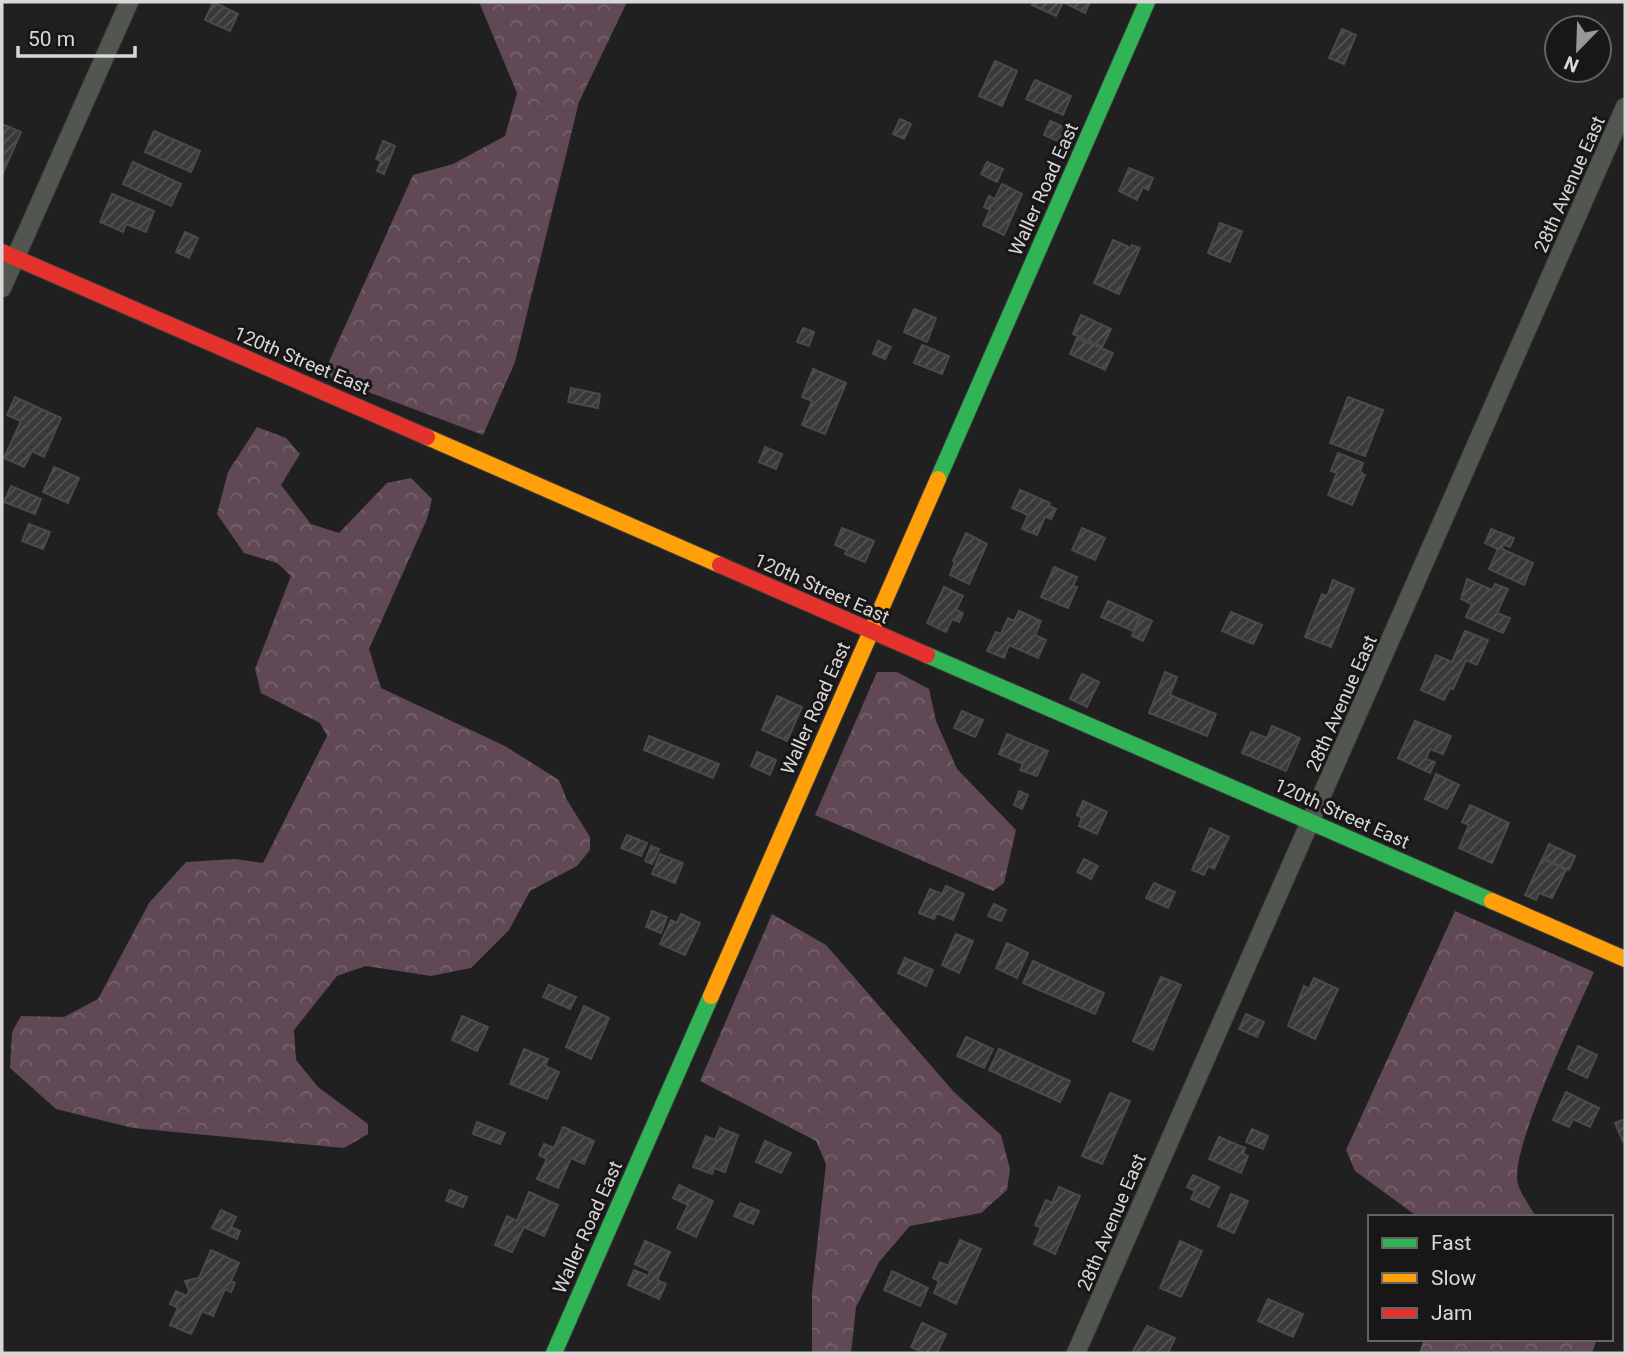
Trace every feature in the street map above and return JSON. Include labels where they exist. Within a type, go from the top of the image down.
[{"type":"street","points":[[2,288],[8,255],[130,2]]},
{"type":"street","name":"Waller Road East","points":[[554,1353],[1147,2]]},
{"type":"street","name":"28th Avenue East","points":[[1076,1353],[1625,107]]},
{"type":"street","name":"120th Street East","points":[[8,255],[1625,959]]},
{"type":"green space","points":[[479,2],[627,2],[579,102],[515,362],[483,435],[323,375],[413,175],[453,164],[505,136],[517,93]]},
{"type":"green space","points":[[257,427],[286,438],[300,454],[281,485],[311,524],[339,533],[387,483],[411,478],[432,499],[427,519],[369,649],[381,688],[505,746],[559,780],[567,800],[590,837],[590,850],[577,866],[530,891],[509,930],[471,968],[431,976],[366,966],[337,976],[294,1030],[296,1060],[318,1087],[368,1124],[368,1134],[344,1148],[133,1128],[56,1109],[10,1068],[12,1032],[21,1016],[64,1017],[98,999],[149,903],[186,862],[235,859],[263,863],[327,736],[320,723],[261,693],[255,669],[291,576],[277,563],[244,553],[217,514],[228,472]]},
{"type":"green space","points":[[877,672],[897,672],[929,689],[936,721],[957,769],[1016,830],[1004,883],[993,891],[815,815]]},
{"type":"green space","points":[[1455,911],[1594,972],[1546,1080],[1523,1143],[1518,1184],[1535,1215],[1415,1215],[1355,1171],[1346,1150]]},
{"type":"green space","points":[[772,914],[826,945],[954,1092],[1001,1135],[1010,1169],[1007,1190],[981,1213],[910,1226],[879,1262],[856,1307],[851,1353],[812,1353],[812,1292],[826,1164],[816,1141],[700,1081]]},
{"type":"green space","points":[[1423,1341],[1596,1341],[1592,1353],[1419,1353]]},
{"type":"building","points":[[213,2],[238,14],[230,31],[205,20]]},
{"type":"building","points":[[1034,2],[1063,2],[1056,16],[1032,5]]},
{"type":"building","points":[[1063,2],[1090,2],[1085,13]]},
{"type":"building","points":[[1342,29],[1356,35],[1344,64],[1329,58]]},
{"type":"building","points":[[995,61],[1017,71],[1002,106],[979,96]]},
{"type":"building","points":[[1035,80],[1071,96],[1063,115],[1026,99]]},
{"type":"building","points":[[900,119],[911,124],[904,139],[893,134]]},
{"type":"building","points":[[1050,121],[1071,130],[1065,144],[1044,135]]},
{"type":"building","points":[[2,124],[21,132],[2,175]]},
{"type":"building","points":[[154,131],[200,151],[191,172],[145,152]]},
{"type":"building","points":[[383,141],[395,146],[384,174],[377,171],[381,161],[376,159]]},
{"type":"building","points":[[133,162],[181,184],[171,206],[123,184]]},
{"type":"building","points":[[987,162],[1003,169],[997,182],[981,174]]},
{"type":"building","points":[[1129,168],[1153,178],[1148,190],[1143,187],[1137,200],[1119,191]]},
{"type":"building","points":[[1002,184],[1022,194],[1004,235],[983,225],[990,210],[984,207],[989,196],[995,199]]},
{"type":"building","points":[[112,194],[154,211],[146,232],[126,224],[123,232],[100,222]]},
{"type":"building","points":[[1220,223],[1242,231],[1230,262],[1208,253]]},
{"type":"building","points":[[185,232],[198,238],[189,258],[176,252]]},
{"type":"building","points":[[1113,240],[1131,248],[1132,245],[1140,248],[1119,294],[1094,283]]},
{"type":"building","points":[[914,309],[936,318],[927,342],[904,332]]},
{"type":"building","points":[[1081,315],[1111,329],[1102,347],[1073,334]]},
{"type":"building","points":[[803,328],[814,332],[809,346],[797,342]]},
{"type":"building","points":[[1077,338],[1113,353],[1105,370],[1070,354]]},
{"type":"building","points":[[878,341],[891,347],[885,359],[873,354]]},
{"type":"building","points":[[922,345],[949,356],[942,374],[914,363]]},
{"type":"building","points":[[813,369],[846,383],[825,434],[802,425],[812,401],[802,397]]},
{"type":"building","points":[[571,388],[600,394],[598,408],[568,402]]},
{"type":"building","points":[[15,397],[61,418],[44,457],[32,451],[24,467],[4,458],[21,421],[7,415]]},
{"type":"building","points":[[1348,397],[1383,410],[1365,456],[1330,443]]},
{"type":"building","points":[[765,447],[782,454],[776,469],[759,462]]},
{"type":"building","points":[[1338,453],[1363,463],[1360,472],[1365,475],[1352,505],[1328,495],[1337,473],[1331,471]]},
{"type":"building","points":[[54,467],[79,478],[68,503],[43,492]]},
{"type":"building","points":[[11,486],[41,499],[35,514],[4,502]]},
{"type":"building","points":[[1020,490],[1050,503],[1049,506],[1056,509],[1051,519],[1045,517],[1037,535],[1022,529],[1028,515],[1012,508]]},
{"type":"building","points":[[29,524],[50,532],[43,549],[22,541]]},
{"type":"building","points":[[842,528],[874,541],[865,562],[845,554],[847,550],[835,545]]},
{"type":"building","points":[[1082,528],[1105,538],[1095,560],[1072,550]]},
{"type":"building","points":[[1491,529],[1514,538],[1510,547],[1503,544],[1502,549],[1533,563],[1524,585],[1489,569],[1498,549],[1485,543]]},
{"type":"building","points":[[966,533],[987,544],[969,584],[950,575],[955,562],[953,561]]},
{"type":"building","points":[[1054,567],[1077,577],[1073,586],[1077,587],[1068,608],[1041,597]]},
{"type":"building","points":[[1467,579],[1492,590],[1495,584],[1508,589],[1497,613],[1510,618],[1503,633],[1466,617],[1472,604],[1461,599]]},
{"type":"building","points":[[1333,580],[1354,589],[1331,647],[1305,637],[1322,594],[1327,596]]},
{"type":"building","points":[[944,587],[963,596],[956,610],[963,613],[959,622],[952,619],[946,632],[927,623]]},
{"type":"building","points":[[1108,601],[1140,615],[1133,631],[1101,617]]},
{"type":"building","points":[[1019,611],[1041,621],[1035,635],[1046,640],[1038,658],[1009,645],[1004,658],[987,651],[996,632],[1001,634],[1008,618],[1014,621]]},
{"type":"building","points":[[1231,612],[1262,625],[1253,644],[1222,631]]},
{"type":"building","points":[[1141,616],[1152,621],[1143,641],[1132,636]]},
{"type":"building","points":[[1465,631],[1488,640],[1477,665],[1466,660],[1453,689],[1450,688],[1444,700],[1421,690],[1436,655],[1452,662]]},
{"type":"building","points":[[1165,672],[1177,677],[1170,695],[1216,714],[1207,736],[1149,713]]},
{"type":"building","points":[[1082,674],[1099,682],[1087,707],[1070,699]]},
{"type":"building","points":[[777,696],[802,707],[787,741],[762,730]]},
{"type":"building","points":[[962,711],[983,720],[975,737],[954,728]]},
{"type":"building","points":[[1415,721],[1451,736],[1443,754],[1430,749],[1426,759],[1435,762],[1430,773],[1398,758]]},
{"type":"building","points":[[1272,726],[1300,738],[1286,771],[1242,753],[1251,732],[1267,738]]},
{"type":"building","points":[[1007,734],[1048,751],[1037,776],[1020,770],[1023,764],[999,754]]},
{"type":"building","points":[[649,736],[719,764],[713,778],[644,750]]},
{"type":"building","points":[[757,752],[776,760],[770,775],[751,766]]},
{"type":"building","points":[[1436,774],[1459,785],[1447,809],[1425,799]]},
{"type":"building","points":[[1019,791],[1028,795],[1022,809],[1014,805]]},
{"type":"building","points":[[1083,801],[1107,812],[1097,834],[1079,826],[1082,817],[1077,815]]},
{"type":"building","points":[[1470,805],[1509,823],[1492,863],[1459,848],[1469,825],[1462,822]]},
{"type":"building","points":[[1210,828],[1229,837],[1214,869],[1208,866],[1204,875],[1192,870]]},
{"type":"building","points":[[627,835],[647,843],[641,856],[621,848]]},
{"type":"building","points":[[1549,844],[1575,856],[1569,870],[1543,858]]},
{"type":"building","points":[[651,846],[659,849],[652,864],[645,861]]},
{"type":"building","points":[[660,854],[683,863],[675,883],[652,874]]},
{"type":"building","points":[[1084,859],[1098,866],[1091,879],[1077,872]]},
{"type":"building","points":[[1542,859],[1566,870],[1552,898],[1539,893],[1536,900],[1525,895]]},
{"type":"building","points":[[1154,883],[1175,892],[1168,908],[1146,898]]},
{"type":"building","points":[[946,886],[964,894],[953,920],[937,913],[934,919],[919,913],[930,889],[942,894]]},
{"type":"building","points":[[994,904],[1006,910],[1001,921],[988,916]]},
{"type":"building","points":[[652,911],[667,917],[661,933],[646,927]]},
{"type":"building","points":[[681,914],[700,923],[685,955],[660,944],[671,920],[677,923]]},
{"type":"building","points":[[956,934],[973,941],[959,973],[942,965]]},
{"type":"building","points":[[1007,943],[1028,953],[1017,978],[996,968]]},
{"type":"building","points":[[905,958],[933,970],[926,986],[898,973]]},
{"type":"building","points":[[1033,961],[1104,993],[1095,1014],[1023,983]]},
{"type":"building","points":[[1161,977],[1181,985],[1153,1050],[1133,1041]]},
{"type":"building","points":[[1314,978],[1338,989],[1315,1039],[1288,1026],[1304,986],[1309,989]]},
{"type":"building","points":[[549,985],[576,997],[570,1009],[543,997]]},
{"type":"building","points":[[584,1006],[609,1018],[591,1059],[566,1047]]},
{"type":"building","points":[[1246,1014],[1264,1022],[1257,1037],[1239,1029]]},
{"type":"building","points":[[462,1016],[488,1027],[477,1051],[452,1040]]},
{"type":"building","points":[[966,1037],[993,1049],[984,1068],[957,1056]]},
{"type":"building","points":[[1578,1046],[1597,1055],[1587,1078],[1568,1069]]},
{"type":"building","points":[[524,1049],[548,1059],[545,1066],[559,1072],[547,1099],[510,1084]]},
{"type":"building","points":[[999,1049],[1070,1081],[1060,1102],[989,1070]]},
{"type":"building","points":[[1566,1092],[1599,1108],[1590,1127],[1573,1119],[1569,1127],[1553,1120]]},
{"type":"building","points":[[1110,1093],[1130,1101],[1102,1164],[1082,1156]]},
{"type":"building","points":[[1625,1119],[1625,1141],[1623,1142],[1615,1123]]},
{"type":"building","points":[[477,1122],[505,1133],[500,1144],[473,1134]]},
{"type":"building","points":[[563,1127],[594,1141],[584,1164],[571,1158],[558,1188],[537,1179],[547,1159],[539,1155],[544,1144],[554,1148]]},
{"type":"building","points":[[720,1128],[738,1135],[725,1172],[714,1168],[712,1174],[693,1167],[706,1136],[715,1140]]},
{"type":"building","points":[[1252,1129],[1268,1136],[1263,1149],[1246,1142]]},
{"type":"building","points":[[1219,1137],[1245,1148],[1243,1154],[1248,1156],[1241,1173],[1209,1159]]},
{"type":"building","points":[[765,1141],[791,1153],[781,1173],[756,1162]]},
{"type":"building","points":[[1193,1175],[1219,1187],[1209,1207],[1191,1199],[1195,1191],[1187,1187]]},
{"type":"building","points":[[679,1185],[713,1201],[696,1237],[677,1228],[688,1205],[673,1198]]},
{"type":"building","points":[[1059,1187],[1080,1196],[1055,1254],[1034,1244],[1041,1228],[1035,1225],[1046,1200],[1052,1203]]},
{"type":"building","points":[[450,1190],[467,1197],[463,1207],[446,1201]]},
{"type":"building","points":[[529,1192],[558,1205],[544,1236],[524,1227],[512,1252],[495,1245],[507,1216],[517,1221]]},
{"type":"building","points":[[1231,1194],[1248,1201],[1234,1233],[1218,1226]]},
{"type":"building","points":[[740,1203],[759,1211],[753,1224],[734,1216]]},
{"type":"building","points":[[221,1210],[236,1217],[231,1227],[240,1231],[237,1239],[212,1228]]},
{"type":"building","points":[[960,1240],[981,1249],[956,1304],[934,1293],[939,1281],[933,1278],[940,1262],[948,1266]]},
{"type":"building","points":[[645,1241],[670,1252],[657,1280],[666,1284],[659,1299],[628,1285],[634,1270],[648,1276],[650,1271],[635,1264]]},
{"type":"building","points":[[1180,1241],[1202,1251],[1181,1297],[1160,1288]]},
{"type":"building","points":[[211,1250],[239,1263],[231,1281],[235,1283],[231,1292],[225,1289],[213,1316],[202,1311],[191,1334],[170,1325],[178,1308],[170,1304],[176,1291],[187,1296],[189,1290],[185,1281],[199,1278]]},
{"type":"building","points":[[892,1271],[928,1288],[920,1306],[884,1290]]},
{"type":"building","points":[[1268,1299],[1303,1314],[1293,1337],[1258,1321]]},
{"type":"building","points":[[922,1323],[946,1334],[937,1353],[924,1353],[911,1347]]},
{"type":"building","points":[[1147,1326],[1175,1338],[1168,1353],[1132,1353]]},
{"type":"traffic: fast","points":[[938,479],[1147,2]]},
{"type":"traffic: fast","points":[[927,655],[1492,901]]},
{"type":"traffic: fast","points":[[554,1353],[711,996]]},
{"type":"traffic: slow","points":[[427,437],[720,565]]},
{"type":"traffic: slow","points":[[711,996],[938,479]]},
{"type":"traffic: slow","points":[[1492,901],[1625,959]]},
{"type":"traffic: jam","points":[[2,252],[427,437]]},
{"type":"traffic: jam","points":[[720,565],[927,655]]}]
